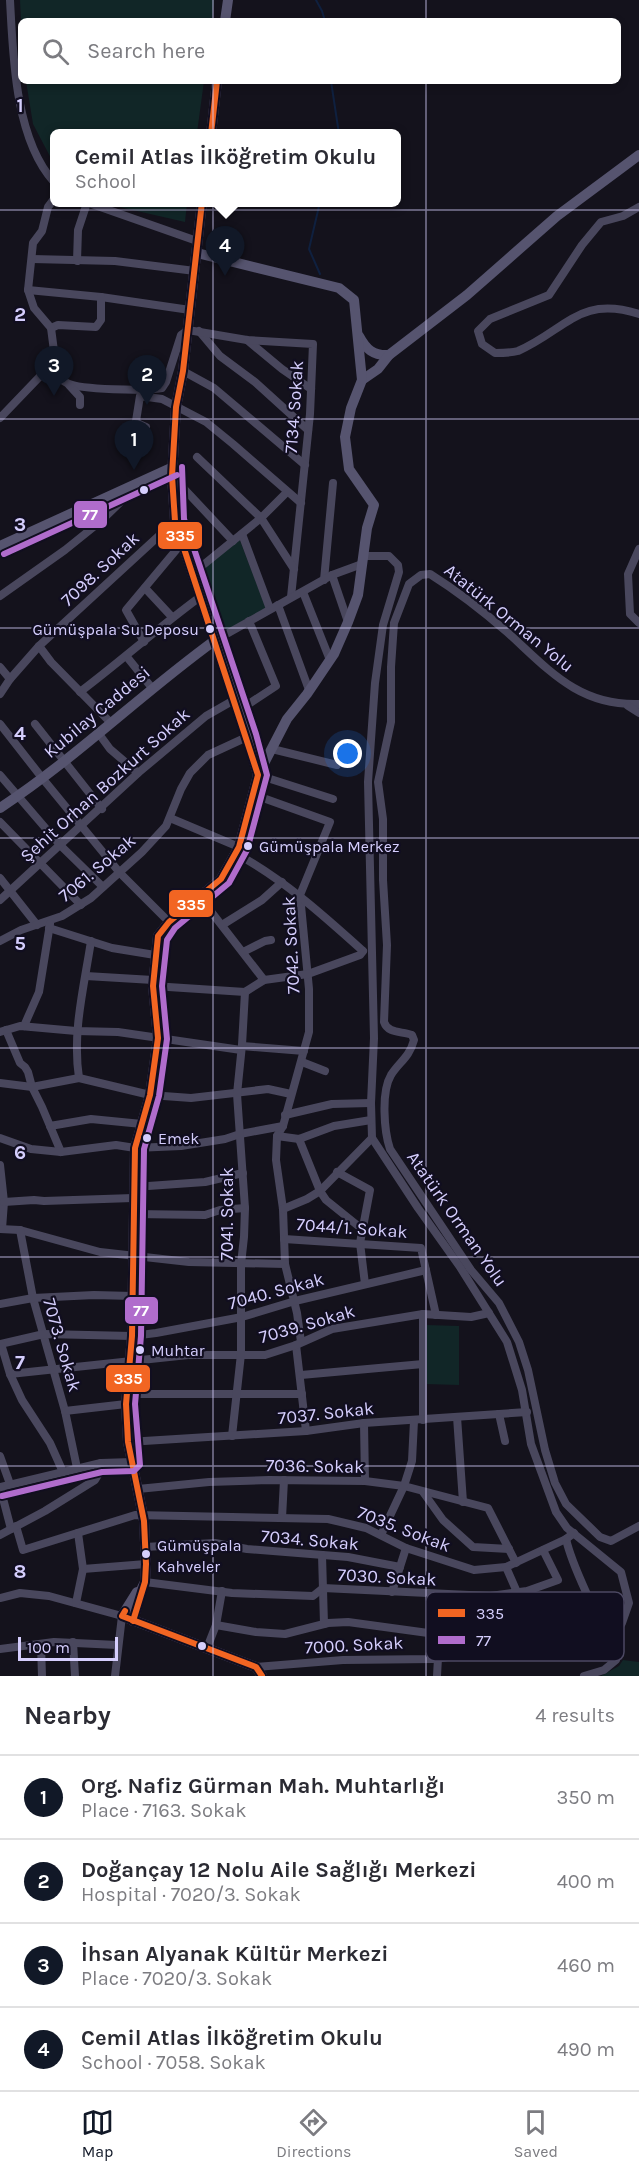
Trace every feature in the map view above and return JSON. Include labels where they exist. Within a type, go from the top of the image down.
[{"type":"main road","points":[[225,18],[228,0]]},
{"type":"main road","points":[[212,129],[217,84]]},
{"type":"main road","points":[[362,380],[378,369],[389,355],[467,295],[557,216],[639,155]]},
{"type":"main road","points":[[201,207],[190,310],[194,331],[176,407],[172,472],[175,521],[258,775]]},
{"type":"main road","points":[[134,1621],[146,1564],[143,1516],[128,1442],[127,1399],[132,1336],[135,1148],[150,1095],[158,1038],[153,983],[158,936],[169,922],[221,879],[237,850],[258,775],[287,719],[330,660],[348,622],[358,594],[367,528],[374,505],[350,469],[345,437],[351,408],[362,380],[354,300],[339,288],[197,253]]},
{"type":"main road","points":[[357,330],[368,350],[381,356],[389,355]]},
{"type":"main road","points":[[358,351],[367,368],[378,369]]},
{"type":"main road","points":[[0,546],[141,483],[172,472]]},
{"type":"main road","name":"Kubilay Caddesi","points":[[0,808],[43,779],[152,688],[214,641]]},
{"type":"main road","points":[[143,1585],[122,1616],[207,1648],[259,1672]]},
{"type":"street","points":[[10,0],[16,78],[22,116],[44,171],[50,178]]},
{"type":"street","points":[[0,418],[48,369],[54,351],[51,328],[34,308],[28,290],[33,243],[42,231],[50,204]]},
{"type":"street","points":[[77,261],[78,230],[85,207]]},
{"type":"street","points":[[98,207],[197,241]]},
{"type":"street","points":[[639,207],[623,216],[601,222],[582,245],[549,295],[490,319],[478,331],[482,344],[495,353],[516,351],[585,311],[620,308],[639,314]]},
{"type":"street","points":[[32,259],[115,261],[195,271]]},
{"type":"street","points":[[28,290],[101,297],[190,310]]},
{"type":"street","points":[[51,328],[58,325],[96,327],[101,320],[101,297]]},
{"type":"street","points":[[69,385],[131,390],[162,388],[181,335],[194,331],[220,356],[255,382],[308,430]]},
{"type":"street","name":"7134. Sokak","points":[[194,331],[248,340],[313,344],[305,465],[291,597]]},
{"type":"street","points":[[248,340],[282,369],[311,389]]},
{"type":"street","points":[[48,369],[69,385],[80,398],[80,405]]},
{"type":"street","points":[[183,371],[214,388],[305,465]]},
{"type":"street","points":[[146,427],[136,421],[140,396],[162,399],[206,422],[301,503]]},
{"type":"street","points":[[197,457],[261,518],[294,569]]},
{"type":"street","points":[[172,472],[233,541]]},
{"type":"street","points":[[0,596],[65,550],[101,521],[141,483]]},
{"type":"street","points":[[333,483],[328,577],[348,622]]},
{"type":"street","points":[[192,574],[261,518],[287,492]]},
{"type":"street","name":"7098. Sokak","points":[[0,694],[39,646],[175,521]]},
{"type":"street","points":[[242,534],[270,609]]},
{"type":"street","points":[[144,642],[126,610],[182,543]]},
{"type":"street","points":[[639,549],[628,574],[630,614],[639,623]]},
{"type":"street","points":[[214,641],[278,604],[363,560],[389,556],[398,565],[399,572],[383,625],[375,683],[368,782],[367,950],[374,1038],[372,1138],[507,1342],[515,1363],[531,1444],[556,1512],[567,1528],[621,1572],[629,1603],[624,1617]]},
{"type":"street","name":"Atatürk Orman Yolu","points":[[639,704],[627,705],[580,692],[558,679],[472,604],[430,574],[421,575],[409,584],[394,623],[391,722],[378,782],[382,819],[387,945],[384,1022],[390,1031],[402,1031],[412,1035],[414,1040],[410,1054],[390,1077],[385,1108],[387,1140],[390,1149],[471,1270],[498,1303],[519,1342],[555,1483],[566,1504],[600,1537],[611,1541],[639,1526]]},
{"type":"street","points":[[145,588],[172,617]]},
{"type":"street","points":[[303,592],[330,660]]},
{"type":"street","points":[[80,692],[200,597]]},
{"type":"street","points":[[278,604],[309,690]]},
{"type":"street","points":[[238,711],[276,686],[249,621]]},
{"type":"street","points":[[39,646],[51,662],[111,723]]},
{"type":"street","points":[[126,657],[152,688]]},
{"type":"street","points":[[0,667],[10,679]]},
{"type":"street","name":"Şehit Orhan Bozkurt Sokak","points":[[0,900],[38,863],[102,809],[138,773],[206,716],[234,700]]},
{"type":"street","points":[[627,705],[639,713]]},
{"type":"street","points":[[0,724],[120,873],[169,922]]},
{"type":"street","points":[[35,724],[102,809]]},
{"type":"street","points":[[99,734],[110,750],[138,773]]},
{"type":"street","name":"7061. Sokak","points":[[1,939],[37,925],[50,925],[103,887],[166,826],[190,773],[208,755],[247,737]]},
{"type":"street","points":[[272,749],[337,765]]},
{"type":"street","points":[[0,775],[60,845],[103,887]]},
{"type":"street","points":[[258,775],[333,799]]},
{"type":"street","name":"7042. Sokak","points":[[252,794],[330,822],[300,895],[308,974],[309,1032],[283,1126],[277,1136]]},
{"type":"street","points":[[170,818],[237,850],[300,895],[367,950]]},
{"type":"street","points":[[0,822],[81,904]]},
{"type":"street","points":[[0,878],[37,925]]},
{"type":"street","points":[[222,925],[262,900],[282,882]]},
{"type":"street","points":[[199,896],[264,980]]},
{"type":"street","points":[[24,1026],[39,992],[50,925],[111,948],[155,955]]},
{"type":"street","points":[[243,952],[271,940]]},
{"type":"street","points":[[79,1078],[76,1060],[76,1031],[91,941]]},
{"type":"street","points":[[86,976],[245,992],[264,980],[308,974],[360,955],[367,950]]},
{"type":"street","name":"7041. Sokak","points":[[232,1436],[241,1354],[245,1208],[237,1094],[245,992]]},
{"type":"street","points":[[61,1152],[32,1088],[28,1072],[20,1063],[3,1031],[24,1026],[118,1032],[242,1048],[304,1051]]},
{"type":"street","points":[[302,1062],[325,1071]]},
{"type":"street","points":[[0,1083],[32,1088],[79,1078],[150,1095],[191,1098],[268,1089],[291,1094]]},
{"type":"street","points":[[285,1115],[332,1104],[371,1103]]},
{"type":"street","points":[[50,1126],[91,1119],[142,1124]]},
{"type":"street","points":[[306,1431],[295,1301],[285,1264],[283,1209],[276,1160],[277,1136],[298,1139],[334,1126],[372,1120]]},
{"type":"street","points":[[0,1138],[31,1149],[61,1152],[116,1145],[135,1148],[181,1146],[283,1126]]},
{"type":"street","points":[[283,1209],[320,1191],[372,1138]]},
{"type":"street","points":[[298,1139],[326,1200],[362,1229]]},
{"type":"street","points":[[0,1165],[4,1202],[1,1229],[20,1230],[100,1252],[189,1262],[285,1264]]},
{"type":"street","points":[[337,1172],[370,1190],[360,1243],[365,1284]]},
{"type":"street","points":[[4,1202],[134,1193],[205,1182],[243,1173]]},
{"type":"street","points":[[134,1214],[205,1215],[220,1210],[245,1208]]},
{"type":"street","name":"7073. Sokak","points":[[20,1230],[33,1298],[65,1411],[77,1468]]},
{"type":"street","name":"7044/1. Sokak","points":[[284,1239],[421,1248],[436,1315]]},
{"type":"street","name":"7040. Sokak","points":[[1,1344],[44,1334],[132,1336],[242,1317],[295,1301],[426,1270]]},
{"type":"street","points":[[0,1304],[33,1298],[133,1296]]},
{"type":"street","name":"7039. Sokak","points":[[10,1374],[188,1355],[265,1354],[299,1344],[332,1329],[423,1314],[471,1317],[489,1313]]},
{"type":"street","points":[[381,1535],[404,1486],[412,1461],[423,1365],[423,1314]]},
{"type":"street","points":[[1,1344],[10,1374],[22,1400],[50,1443],[63,1472]]},
{"type":"street","points":[[301,1375],[423,1365]]},
{"type":"street","points":[[65,1411],[127,1399],[236,1394],[302,1394]]},
{"type":"street","name":"7037. Sokak","points":[[128,1442],[306,1431],[364,1424],[526,1412]]},
{"type":"street","points":[[499,1414],[505,1441]]},
{"type":"street","points":[[457,1417],[463,1502]]},
{"type":"street","points":[[364,1424],[365,1481]]},
{"type":"street","points":[[0,1456],[10,1484]]},
{"type":"street","points":[[14,1528],[0,1487],[101,1463],[132,1462]]},
{"type":"street","points":[[0,1535],[95,1480],[101,1463]]},
{"type":"street","points":[[282,1518],[284,1480]]},
{"type":"street","name":"7036. Sokak","points":[[138,1489],[209,1482],[284,1480],[365,1481],[404,1486],[488,1508],[508,1549]]},
{"type":"street","points":[[423,1492],[443,1520],[473,1547],[508,1549],[516,1563]]},
{"type":"street","name":"7035. Sokak","points":[[14,1528],[23,1550],[135,1515],[328,1519],[366,1528],[406,1548],[474,1570],[506,1567],[574,1533]]},
{"type":"street","points":[[76,1603],[83,1569],[78,1533]]},
{"type":"street","points":[[566,1539],[570,1556],[588,1592]]},
{"type":"street","name":"7034. Sokak","points":[[145,1547],[215,1543],[247,1549],[348,1557],[400,1567]]},
{"type":"street","points":[[392,1592],[406,1548]]},
{"type":"street","name":"7030. Sokak","points":[[517,1592],[558,1580],[543,1550]]},
{"type":"street","points":[[322,1555],[324,1624]]},
{"type":"street","points":[[83,1569],[146,1564]]},
{"type":"street","points":[[506,1567],[517,1592]]},
{"type":"street","name":"7030. Sokak","points":[[143,1585],[313,1596],[322,1588],[426,1593]]},
{"type":"street","points":[[207,1648],[216,1625],[222,1591]]},
{"type":"street","points":[[0,1598],[20,1593],[49,1596],[122,1616],[115,1676]]},
{"type":"street","points":[[216,1625],[285,1634],[324,1624],[348,1622],[426,1633]]},
{"type":"street","points":[[0,1648],[74,1642],[117,1645]]},
{"type":"street","points":[[74,1642],[75,1676]]},
{"type":"street","points":[[41,1644],[42,1676]]},
{"type":"street","name":"7000. Sokak","points":[[259,1672],[343,1660],[426,1658]]},
{"type":"street","points":[[437,1676],[438,1661]]},
{"type":"street","points":[[584,1676],[604,1670],[615,1661]]},
{"type":"green space","points":[[20,0],[214,0],[212,18],[21,18]]},
{"type":"green space","points":[[26,84],[204,84],[198,129],[50,129],[50,156],[33,124]]},
{"type":"green space","points":[[119,207],[187,207],[185,222]]},
{"type":"green space","points":[[239,538],[266,608],[216,636],[195,573]]},
{"type":"green space","points":[[426,1325],[459,1326],[459,1385],[425,1384]]},
{"type":"green space","points":[[624,1660],[639,1662],[639,1676],[601,1676],[619,1666]]},
{"type":"waterway","points":[[316,0],[324,18]]},
{"type":"waterway","points":[[331,84],[338,129]]},
{"type":"waterway","points":[[319,207],[309,249],[320,274]]},
{"type":"transit line","name":"335","points":[[212,129],[217,84]]},
{"type":"transit line","name":"335","points":[[133,1621],[145,1582],[146,1564],[144,1521],[128,1442],[126,1404],[132,1336],[135,1148],[150,1095],[158,1038],[153,986],[158,936],[169,922],[221,879],[239,847],[258,775],[175,521],[172,476],[176,407],[183,371],[201,207]]},
{"type":"transit line","name":"77","points":[[2,1496],[102,1472],[134,1471],[140,1465],[135,1404],[141,1336],[144,1149],[159,1096],[167,1039],[162,986],[167,940],[175,928],[229,883],[247,850],[267,775],[256,734],[184,519],[182,467]]},
{"type":"transit line","name":"77","points":[[4,554],[177,475]]},
{"type":"transit line","name":"335","points":[[125,1611],[122,1616],[256,1667],[262,1676]]},
{"type":"place","name":"Cemil Atlas İlköğretim Okulu","points":[[225,276]]},
{"type":"place","name":"İhsan Alyanak Kültür Merkezi","points":[[54,396]]},
{"type":"place","name":"Doğançay 12 Nolu Aile Sağlığı Merkezi","points":[[147,405]]},
{"type":"place","name":"Org. Nafiz Gürman Mah. Muhtarlığı","points":[[134,470]]},
{"type":"place","name":"Gümüşpala Su Deposu","points":[[210,629]]},
{"type":"place","name":"Gümüşpala Merkez","points":[[248,846]]},
{"type":"place","name":"Emek","points":[[147,1138]]},
{"type":"place","name":"Muhtar","points":[[140,1350]]},
{"type":"place","name":"Gümüşpala Kahveler","points":[[146,1554]]}]
